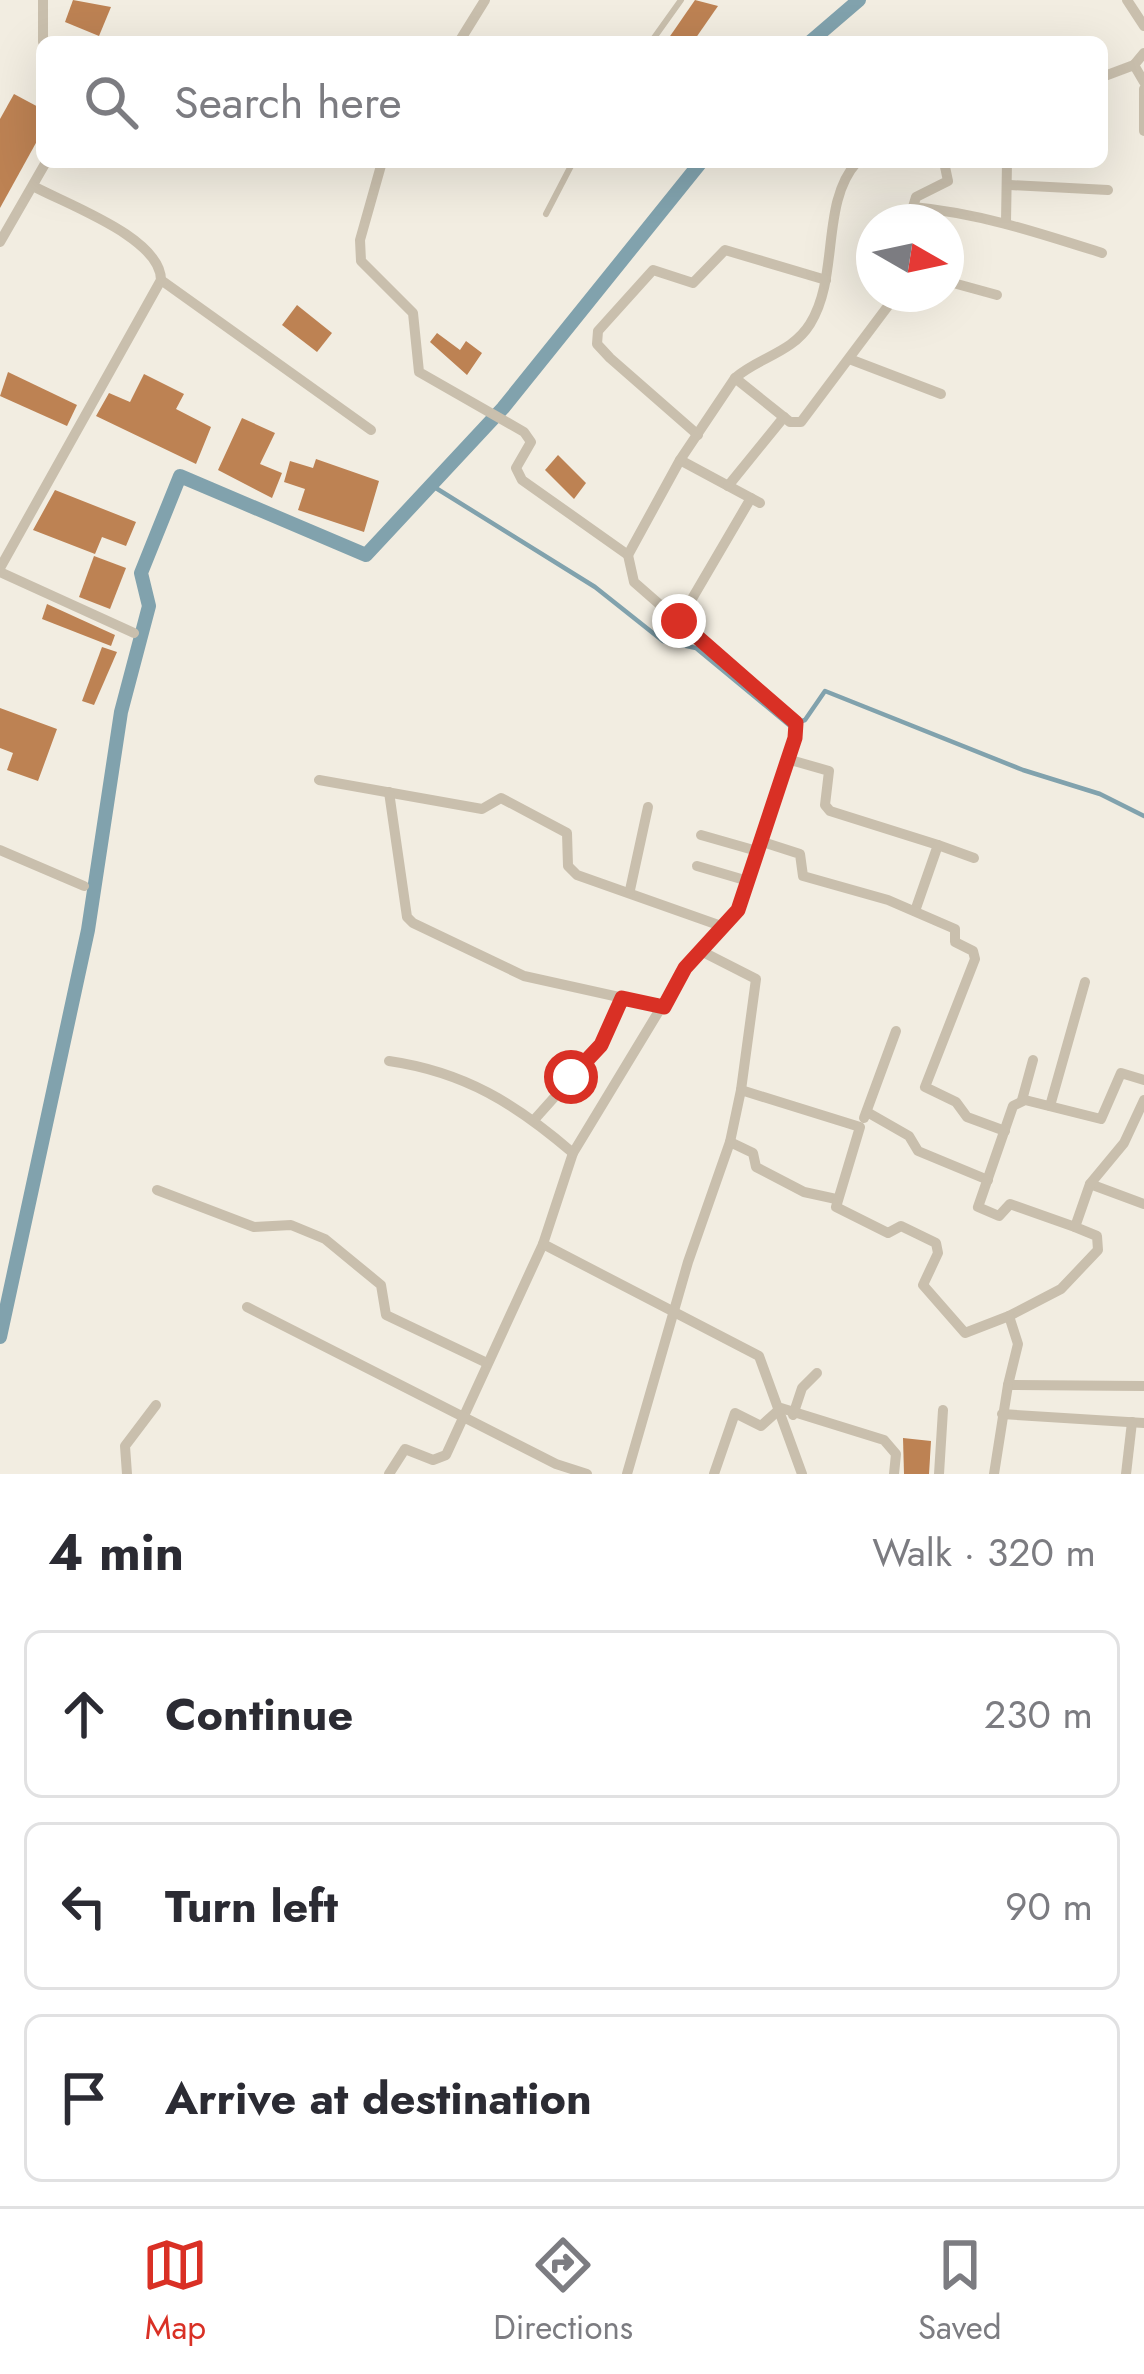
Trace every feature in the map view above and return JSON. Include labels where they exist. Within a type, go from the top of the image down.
[{"type":"street","points":[[43,0],[43,36]]},
{"type":"street","points":[[463,36],[484,0]]},
{"type":"street","points":[[1127,0],[1144,26]]},
{"type":"street","points":[[1108,74],[1134,64],[1144,53]]},
{"type":"street","points":[[1134,64],[1144,85],[1144,131]]},
{"type":"street","points":[[0,242],[43,168]]},
{"type":"street","points":[[380,168],[360,240],[362,261],[413,313],[418,332],[413,358],[419,372],[492,410],[531,442],[516,468],[522,480],[628,555]]},
{"type":"street","points":[[389,1474],[405,1449],[433,1460],[443,1458],[543,1244],[574,1153],[700,950],[738,910],[796,723],[634,582],[628,574],[628,555],[680,460],[735,379],[799,338],[812,321],[826,280],[844,183],[853,168]]},
{"type":"street","points":[[914,204],[916,197],[948,181],[945,168]]},
{"type":"street","points":[[1006,222],[1007,168]]},
{"type":"street","points":[[1010,185],[1108,190]]},
{"type":"street","points":[[33,186],[146,246],[160,263],[161,280],[0,570],[134,633]]},
{"type":"street","points":[[964,215],[1006,222],[1102,253]]},
{"type":"street","points":[[698,435],[610,358],[597,344],[598,331],[653,270],[694,283],[725,250],[826,280]]},
{"type":"street","points":[[161,280],[371,430]]},
{"type":"street","points":[[964,285],[997,295]]},
{"type":"street","points":[[735,379],[793,423],[807,418],[885,312]]},
{"type":"street","points":[[852,360],[941,394]]},
{"type":"street","points":[[728,486],[784,417]]},
{"type":"street","points":[[679,621],[755,501],[680,460]]},
{"type":"street","points":[[787,759],[829,771],[825,805],[830,811],[974,858]]},
{"type":"street","points":[[319,780],[482,809],[504,800],[570,836],[571,871],[724,927]]},
{"type":"street","points":[[389,792],[409,920],[508,970],[664,1007]]},
{"type":"street","points":[[630,890],[648,807]]},
{"type":"street","points":[[701,835],[800,854],[803,876],[915,911],[955,929],[956,944],[976,956],[925,1087],[956,1102],[967,1118],[1005,1131]]},
{"type":"street","points":[[915,911],[938,845]]},
{"type":"street","points":[[0,850],[83,886]]},
{"type":"street","points":[[697,866],[748,880]]},
{"type":"street","points":[[627,1474],[730,1142],[741,1090],[756,979],[700,950]]},
{"type":"street","points":[[1050,1106],[1085,982]]},
{"type":"street","points":[[534,1120],[601,1045],[622,998]]},
{"type":"street","points":[[896,1031],[836,1198],[838,1209],[888,1234],[901,1226],[936,1243],[938,1253],[923,1285],[965,1333],[1061,1289],[1098,1250],[1097,1236],[1010,1204],[999,1216],[980,1209],[1033,1060]]},
{"type":"street","points":[[389,1061],[441,1071],[481,1086],[574,1153]]},
{"type":"street","points":[[1022,1100],[1101,1119],[1121,1072],[1144,1080]]},
{"type":"street","points":[[741,1090],[860,1127]]},
{"type":"street","points":[[1076,1227],[1090,1184],[1124,1143],[1144,1100]]},
{"type":"street","points":[[867,1112],[909,1136],[918,1151],[988,1180]]},
{"type":"street","points":[[730,1142],[753,1153],[756,1167],[804,1192],[836,1198]]},
{"type":"street","points":[[1090,1184],[1144,1204]]},
{"type":"street","points":[[157,1190],[254,1227],[291,1225],[326,1239],[381,1285],[386,1315],[487,1363]]},
{"type":"street","points":[[543,1244],[759,1356],[787,1411],[802,1474]]},
{"type":"street","points":[[247,1307],[587,1474]]},
{"type":"street","points":[[994,1474],[1018,1344],[1009,1316]]},
{"type":"street","points":[[714,1474],[735,1413],[761,1426],[787,1411],[817,1373]]},
{"type":"street","points":[[1008,1385],[1144,1386]]},
{"type":"street","points":[[127,1474],[124,1446],[156,1405]]},
{"type":"street","points":[[938,1474],[943,1410]]},
{"type":"street","points":[[787,1411],[891,1444],[896,1454],[894,1474]]},
{"type":"street","points":[[1002,1414],[1138,1423],[1126,1474]]},
{"type":"lane","points":[[655,36],[681,0]]},
{"type":"lane","points":[[546,214],[570,168]]},
{"type":"building","points":[[73,0],[111,7],[99,36],[65,22]]},
{"type":"building","points":[[695,0],[718,6],[697,36],[670,36]]},
{"type":"building","points":[[14,94],[36,106],[36,143],[0,208],[0,119]]},
{"type":"building","points":[[297,305],[332,333],[317,352],[282,325]]},
{"type":"building","points":[[437,333],[460,350],[466,341],[482,353],[467,375],[430,342]]},
{"type":"building","points":[[8,372],[77,405],[67,426],[0,396]]},
{"type":"building","points":[[144,374],[184,394],[176,409],[211,427],[196,464],[96,416],[109,393],[130,402]]},
{"type":"building","points":[[242,418],[275,433],[260,464],[282,473],[272,498],[218,470]]},
{"type":"building","points":[[558,455],[586,483],[574,499],[545,470]]},
{"type":"building","points":[[316,459],[379,481],[364,532],[298,510],[305,489],[284,482],[290,461],[313,468]]},
{"type":"building","points":[[55,490],[136,522],[126,546],[102,537],[95,554],[33,530]]},
{"type":"building","points":[[94,556],[126,568],[110,609],[79,597]]},
{"type":"building","points":[[47,604],[115,635],[111,646],[42,619]]},
{"type":"building","points":[[102,647],[117,652],[94,705],[82,701]]},
{"type":"building","points":[[0,708],[57,729],[38,781],[7,770],[13,753],[0,748]]},
{"type":"building","points":[[903,1438],[931,1441],[929,1474],[904,1474]]},
{"type":"waterway","points":[[817,36],[859,0]]},
{"type":"waterway","points":[[0,1337],[88,930],[121,712],[149,606],[141,573],[180,476],[366,555],[503,408],[696,168]]},
{"type":"waterway","points":[[431,485],[595,587],[663,641],[696,648],[789,725],[805,720],[825,691],[1023,770],[1100,794],[1144,816]]},
{"type":"route","points":[[571,1077],[601,1045],[622,998],[664,1007],[685,968],[738,910],[795,738],[796,723],[748,687],[679,621]]}]
